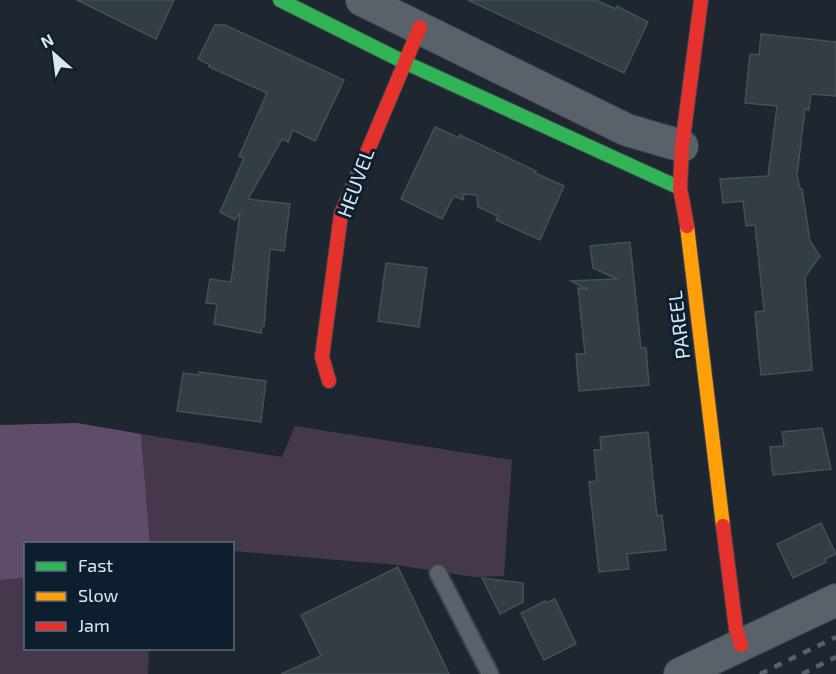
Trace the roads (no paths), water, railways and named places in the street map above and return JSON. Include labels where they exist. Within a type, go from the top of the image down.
[{"type":"street","points":[[280,0],[404,62],[680,188]]},
{"type":"street","points":[[362,0],[627,130],[682,146]]},
{"type":"street","name":"PAREEL","points":[[701,0],[682,146],[680,188],[687,222],[736,629],[741,645]]},
{"type":"street","name":"HEUVEL","points":[[329,381],[322,357],[341,214],[420,27]]},
{"type":"street","points":[[680,674],[836,600]]},
{"type":"lane","points":[[438,573],[490,674]]},
{"type":"railway","points":[[760,674],[836,637]]},
{"type":"railway","points":[[802,674],[836,657]]}]
